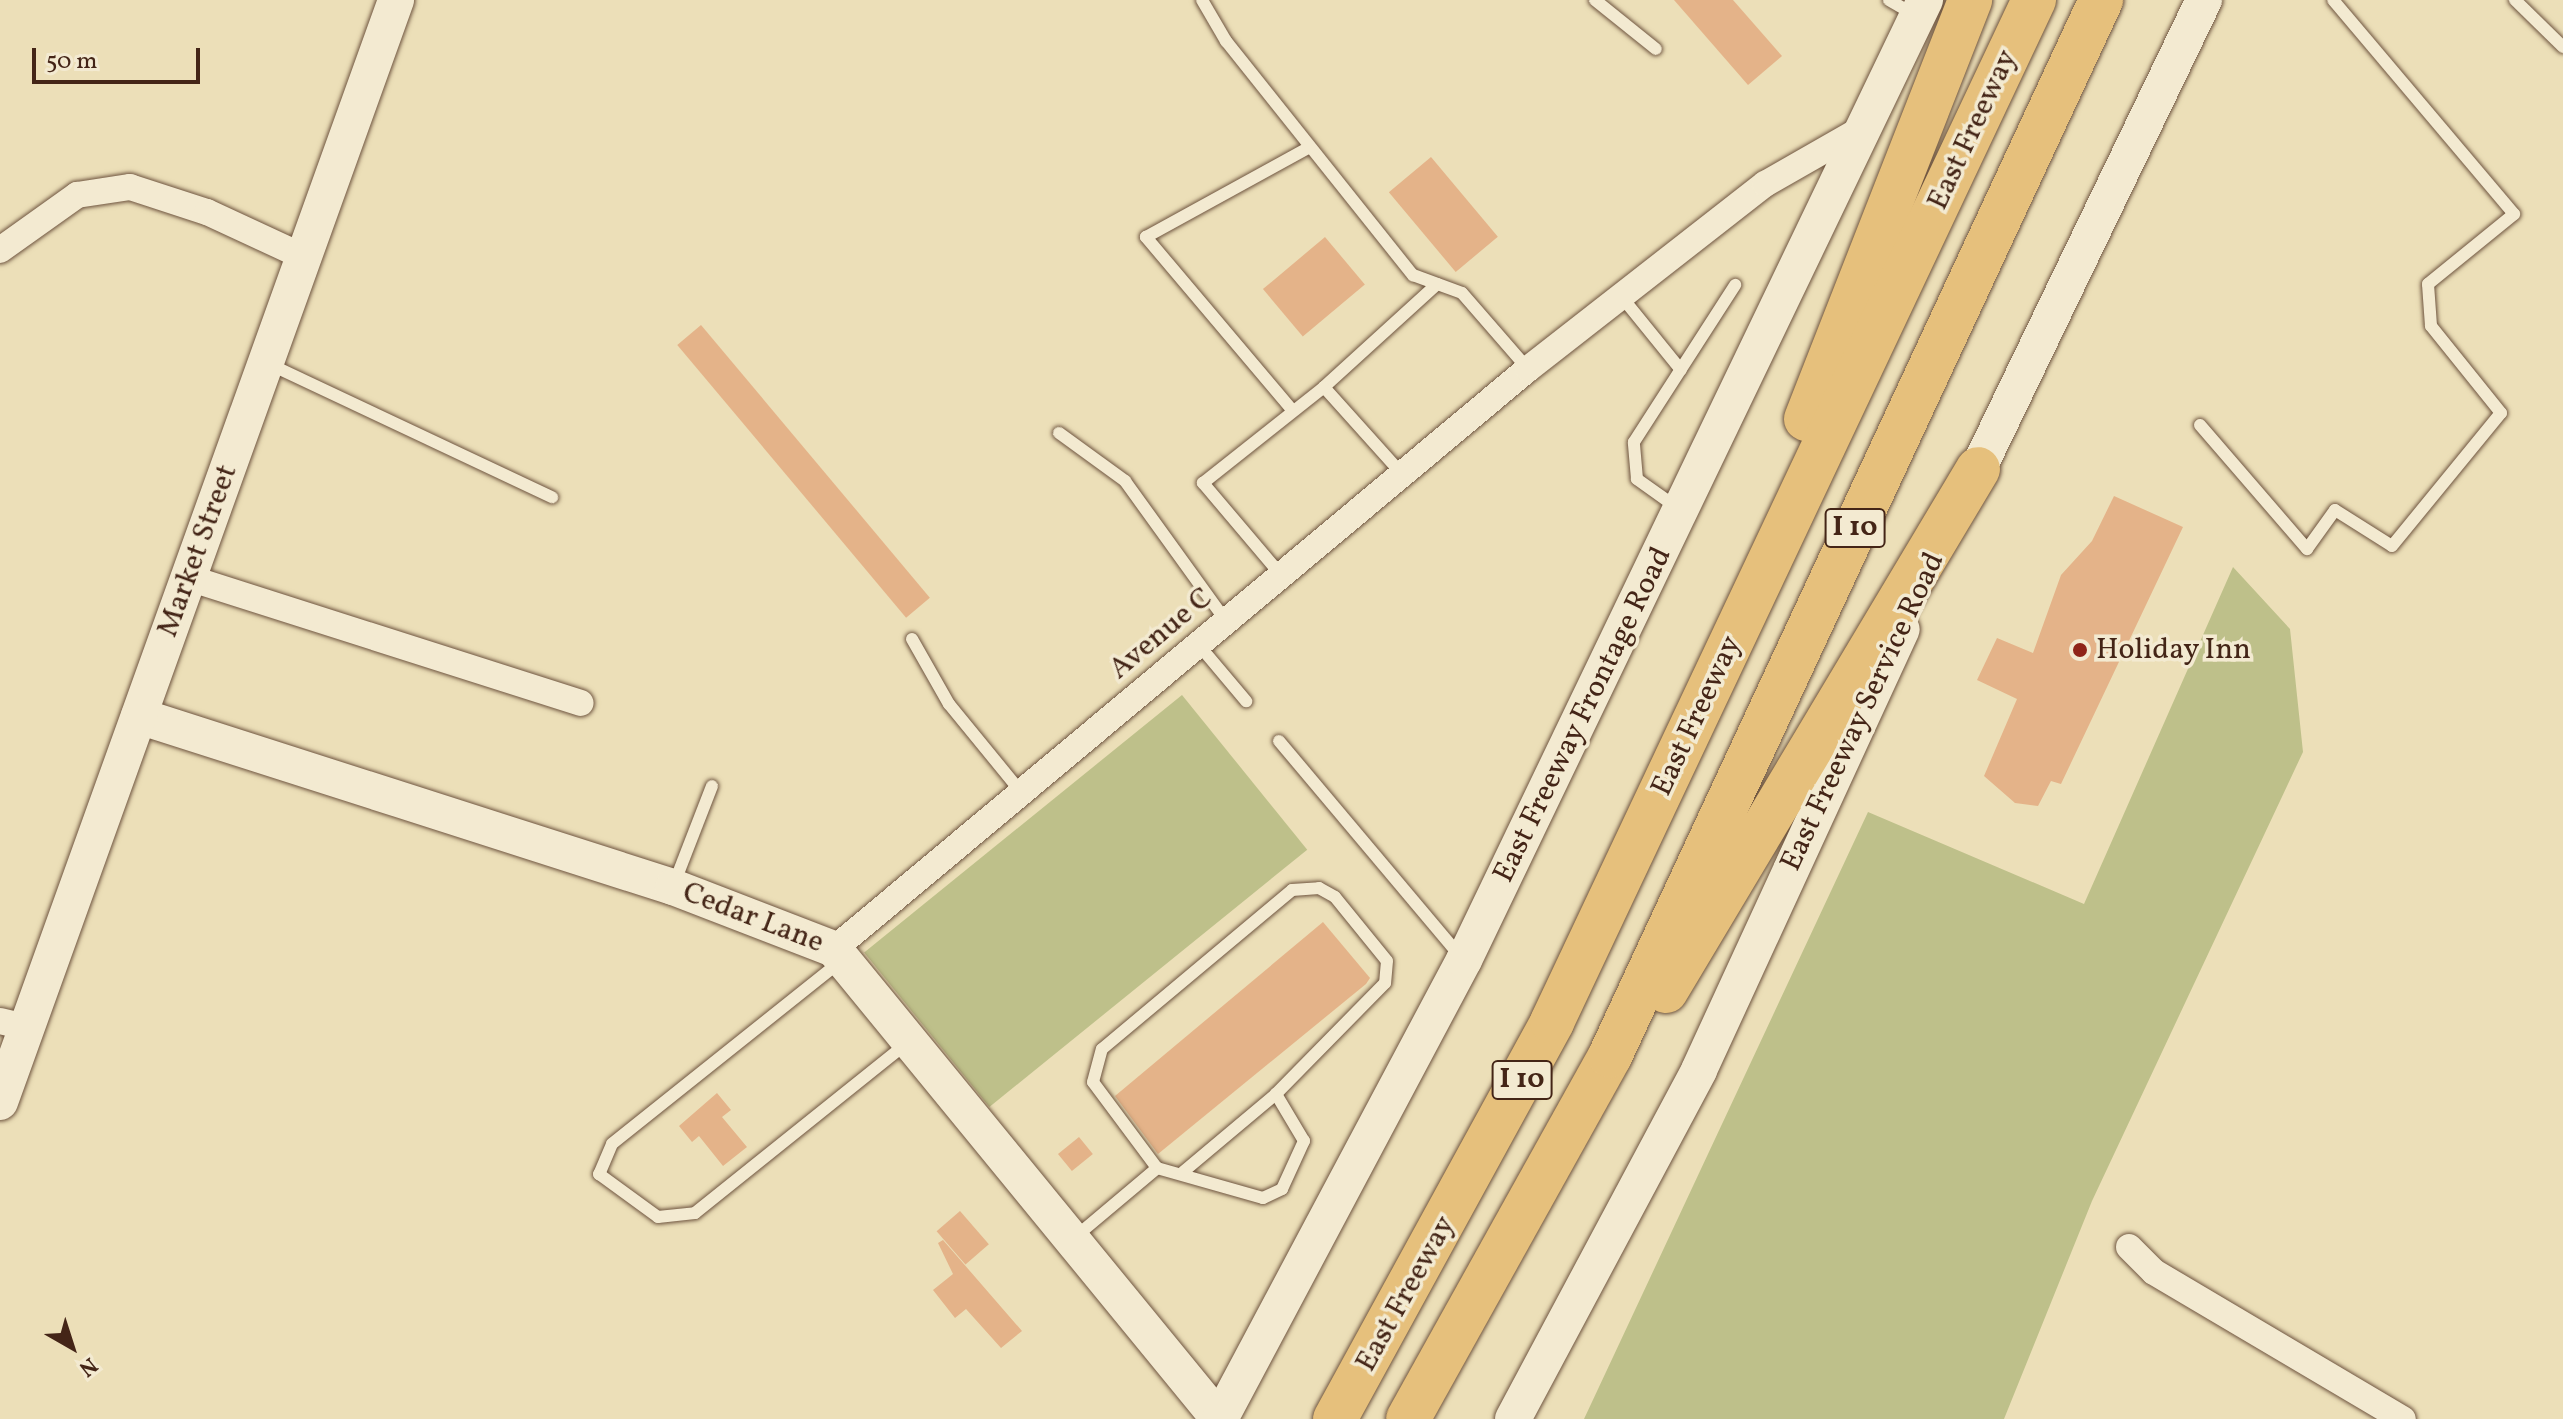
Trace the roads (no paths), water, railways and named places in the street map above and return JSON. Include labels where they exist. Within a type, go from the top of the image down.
[{"type":"highway","points":[[1690,731],[1970,0]]},
{"type":"highway","name":"East Freeway","points":[[1335,1419],[1483,1157],[1690,731],[2034,0]]},
{"type":"highway","name":"East Freeway","points":[[1408,1419],[1610,1056],[2101,0]]},
{"type":"highway","points":[[1610,1056],[1668,989],[1978,469]]},
{"type":"main road","name":"Market Street","points":[[0,1102],[13,1024],[139,716],[396,0]]},
{"type":"main road","name":"East Freeway Service Road","points":[[1513,1419],[1699,1070],[1978,469],[2204,0]]},
{"type":"main road","name":"East Freeway Frontage Road","points":[[1219,1419],[1464,960],[1863,128],[1911,5]]},
{"type":"main road","name":"Cedar Lane","points":[[139,716],[673,887],[839,954],[1219,1419]]},
{"type":"street","name":"Avenue C","points":[[839,954],[1021,792],[1528,369],[1779,174],[1863,128]]},
{"type":"street","points":[[0,250],[77,195],[130,187],[207,212],[304,257]]},
{"type":"street","points":[[189,578],[581,703]]},
{"type":"street","points":[[2129,1247],[2154,1272],[2403,1419]]},
{"type":"lane","points":[[1202,0],[1310,147],[1413,275],[1462,293],[1528,369]]},
{"type":"lane","points":[[1595,0],[1656,49]]},
{"type":"lane","points":[[2200,425],[2307,549],[2335,510],[2392,546],[2501,413],[2431,326],[2428,284],[2514,214],[2333,0]]},
{"type":"lane","points":[[2515,0],[2563,47]]},
{"type":"lane","points":[[1293,411],[1146,237],[1310,147]]},
{"type":"lane","points":[[1281,575],[1203,483],[1324,387],[1437,284]]},
{"type":"lane","points":[[1681,511],[1637,479],[1634,442],[1735,285]]},
{"type":"lane","points":[[1621,296],[1681,370]]},
{"type":"lane","points":[[266,362],[552,497]]},
{"type":"lane","points":[[1324,387],[1402,474]]},
{"type":"lane","points":[[1059,433],[1125,481],[1226,621]]},
{"type":"lane","points":[[912,639],[949,704],[1021,792]]},
{"type":"lane","points":[[1198,644],[1246,701]]},
{"type":"lane","points":[[1279,741],[1464,960]]},
{"type":"lane","points":[[673,887],[712,786]]},
{"type":"lane","points":[[1183,1172],[1276,1094],[1385,983],[1387,961],[1319,888],[1292,890],[1102,1049],[1093,1082],[1157,1168],[1183,1172],[1234,1195],[1263,1198],[1282,1189],[1304,1141],[1276,1094]]},
{"type":"lane","points":[[839,954],[612,1144],[599,1174],[658,1217],[695,1213],[910,1040]]},
{"type":"lane","points":[[1071,1240],[1157,1168]]},
{"type":"place","name":"Holiday Inn","points":[[2080,650]]}]
